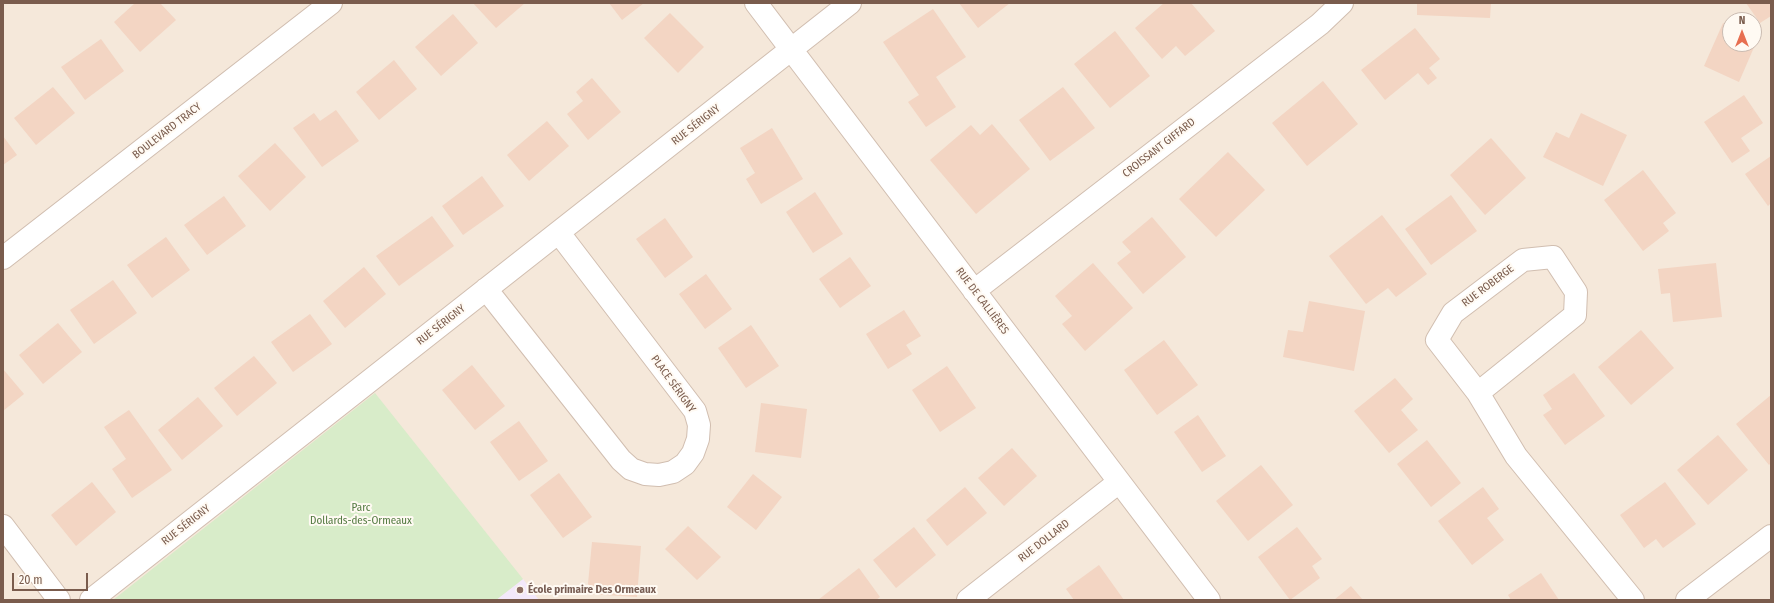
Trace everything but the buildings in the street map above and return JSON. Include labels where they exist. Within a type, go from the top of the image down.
[{"type":"street","name":"BOULEVARD TRACY","points":[[3,258],[331,3]]},
{"type":"street","name":"RUE DE CALLIÈRES","points":[[756,3],[1209,600]]},
{"type":"street","points":[[791,50],[850,3]]},
{"type":"street","name":"CROISSANT GIFFARD","points":[[974,291],[1320,24],[1342,3]]},
{"type":"street","name":"RUE SÉRIGNY","points":[[90,600],[791,50]]},
{"type":"street","name":"PLACE SÉRIGNY","points":[[486,289],[621,460],[631,469],[652,475],[673,472],[685,464],[693,453],[698,439],[699,425],[695,411],[559,233]]},
{"type":"street","name":"RUE ROBERGE","points":[[1478,394],[1575,315],[1576,292],[1553,257],[1523,260],[1453,313],[1437,340],[1478,394],[1516,456],[1633,600]]},
{"type":"street","name":"RUE DOLLARD","points":[[968,600],[1119,482]]},
{"type":"street","points":[[3,526],[59,600]]},
{"type":"street","points":[[1687,600],[1771,536]]},
{"type":"shaded area","points":[[3,3],[1771,3],[1771,600],[3,600]]},
{"type":"shaded area","name":"École primaire Des Ormeaux","points":[[523,579],[539,600],[496,600]]},
{"type":"green space","name":"Parc Dollards-des-Ormeaux","points":[[375,393],[523,579],[496,600],[113,600]]},
{"type":"place","name":"École primaire Des Ormeaux","points":[[520,590]]}]
